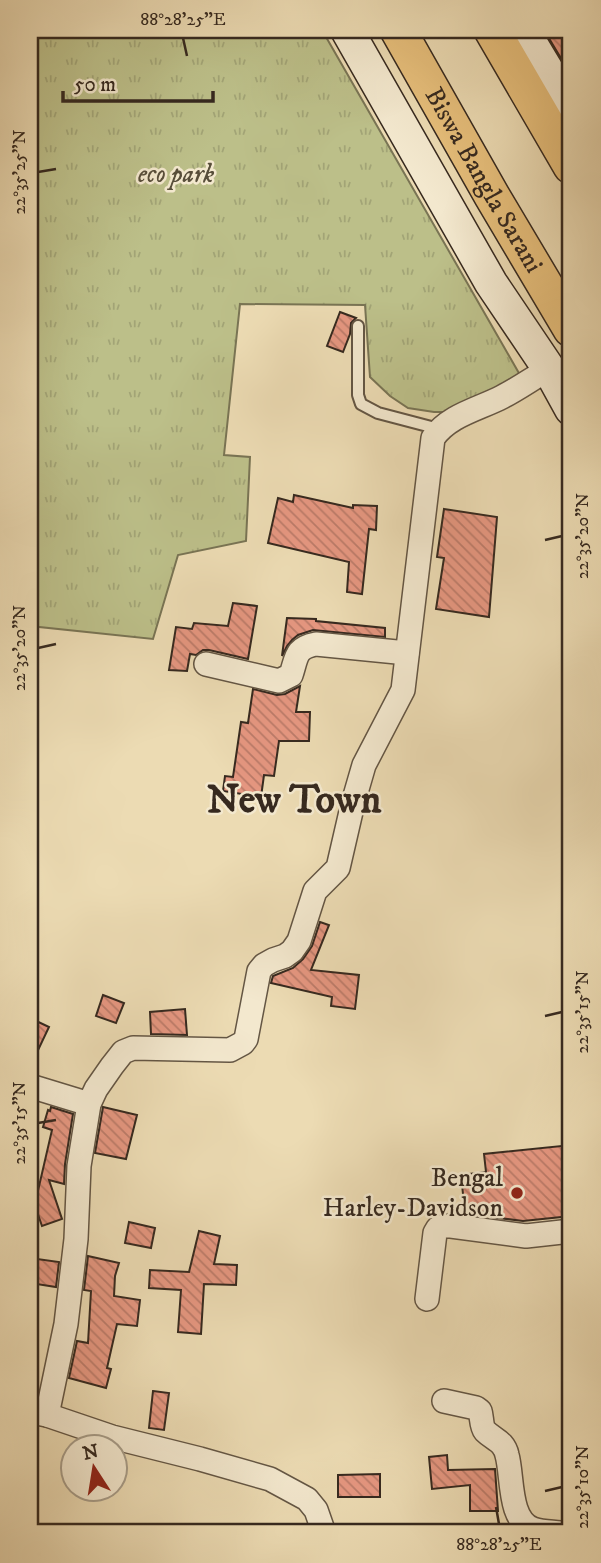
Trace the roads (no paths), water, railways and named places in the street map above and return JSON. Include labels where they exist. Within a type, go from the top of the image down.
[{"type":"main road","name":"Biswa Bangla Sarani","points":[[398,30],[571,329]]},
{"type":"main road","points":[[492,30],[571,166]]},
{"type":"street","points":[[347,30],[491,283],[549,369],[571,409]]},
{"type":"street","points":[[523,30],[571,110]]},
{"type":"street","points":[[324,1533],[316,1510],[307,1499],[270,1479],[112,1437],[38,1413],[66,1324],[76,1239],[79,1166],[89,1104],[123,1052],[133,1048],[230,1050],[246,1039],[259,971],[264,965],[292,951],[299,941],[315,891],[338,867],[364,765],[403,690],[433,438],[439,429],[456,418],[504,396],[549,369]]},
{"type":"street","points":[[205,664],[279,681],[291,675],[299,650],[305,646],[316,644],[407,653]]},
{"type":"street","points":[[30,1086],[89,1104]]},
{"type":"street","points":[[427,1299],[435,1233],[438,1228],[451,1226],[526,1236],[571,1231]]},
{"type":"street","points":[[444,1401],[480,1410],[484,1430],[503,1445],[507,1454],[518,1516],[525,1525],[533,1529],[560,1533]]},
{"type":"lane","points":[[358,327],[358,395],[361,404],[378,413],[439,429]]},
{"type":"place","name":"Bengal Harley-Davidson","points":[[517,1193]]},
{"type":"district","name":"New Town","points":[[294,801]]},
{"type":"park label","name":"eco park","points":[[176,174]]}]
